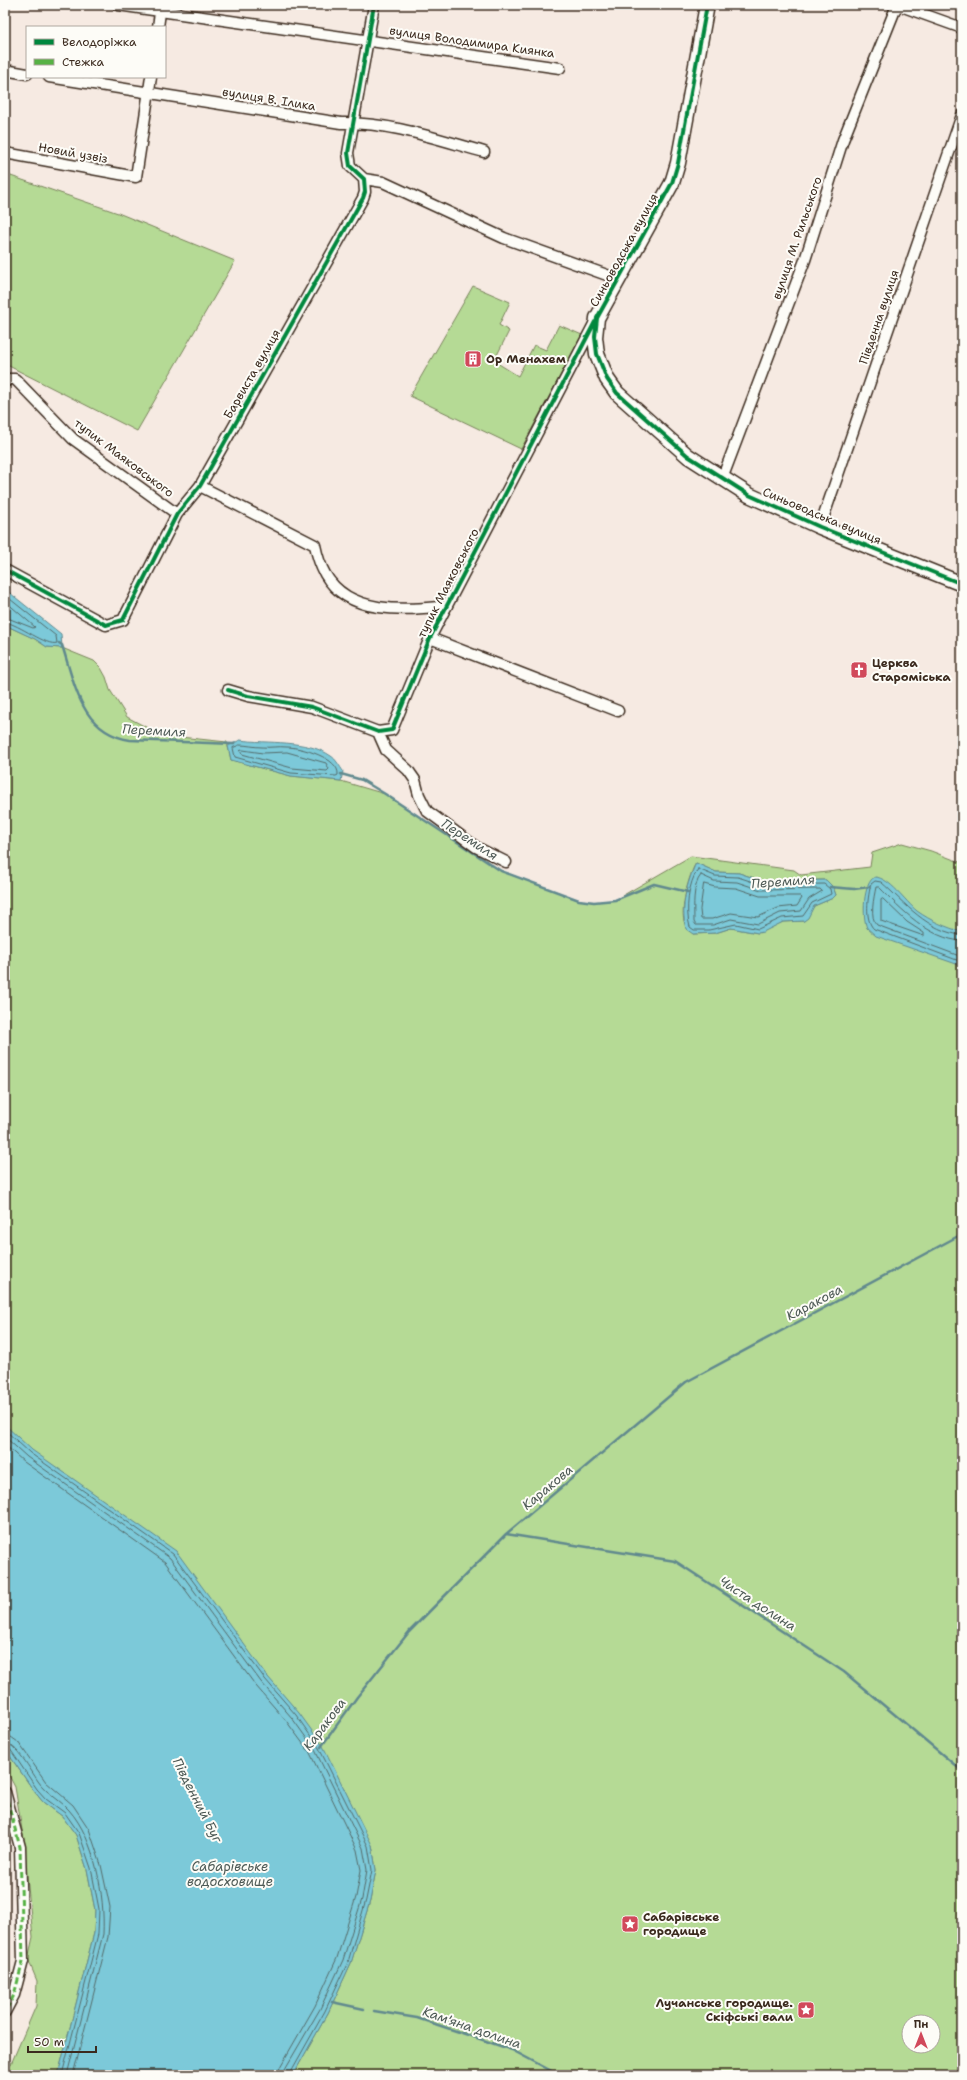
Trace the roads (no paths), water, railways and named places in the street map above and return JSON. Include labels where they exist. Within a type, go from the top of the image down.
[{"type":"street","name":"вулиця Володимира Киянка","points":[[118,5],[161,8],[560,68]]},
{"type":"street","points":[[374,5],[348,161],[355,172],[364,179],[383,182],[504,238],[618,279]]},
{"type":"street","name":"Синьоводська вулиця","points":[[707,5],[675,172],[666,195],[596,318],[595,337],[601,366],[617,393],[688,456],[722,479],[749,495],[820,527],[962,584]]},
{"type":"street","points":[[897,5],[962,28]]},
{"type":"street","name":"вулиця М. Рильського","points":[[722,479],[805,260],[843,140],[897,5]]},
{"type":"street","points":[[158,26],[161,8]]},
{"type":"street","points":[[5,70],[26,74]]},
{"type":"street","name":"вулиця В. Ілика","points":[[56,78],[341,123],[368,123],[425,136],[484,152]]},
{"type":"street","points":[[148,92],[151,78]]},
{"type":"street","name":"Новий узвіз","points":[[5,153],[136,178],[148,92]]},
{"type":"street","name":"Південна вулиця","points":[[820,527],[962,114]]},
{"type":"street","name":"Барвиста вулиця","points":[[5,570],[106,625],[123,620],[177,514],[200,486],[363,198],[365,192],[364,179]]},
{"type":"street","name":"тупик Маяковського","points":[[378,732],[392,730],[430,638],[596,318]]},
{"type":"street","name":"тупик Маяковського","points":[[5,382],[9,379],[15,379],[73,439],[177,514]]},
{"type":"street","name":"тупик Маяковського","points":[[200,486],[315,545],[324,573],[332,586],[346,596],[360,603],[375,607],[398,609],[447,606]]},
{"type":"street","name":"тупик Маяковського","points":[[430,638],[618,712]]},
{"type":"street","points":[[228,690],[248,696],[312,707],[378,732],[386,750],[408,770],[415,780],[421,800],[427,811],[476,847],[506,862]]},
{"type":"street","points":[[5,1792],[20,1847],[23,1961],[14,1996],[5,2012]]},
{"type":"water","points":[[5,589],[61,634],[62,648],[47,647],[35,639],[5,625]]},
{"type":"water","points":[[240,740],[287,743],[310,747],[321,751],[333,757],[343,771],[341,781],[291,776],[231,760],[228,746]]},
{"type":"water","points":[[696,863],[716,872],[739,873],[763,881],[826,880],[833,887],[836,895],[833,898],[814,906],[808,918],[804,921],[783,922],[758,933],[731,928],[715,933],[693,934],[686,929],[684,921],[684,904],[687,887]]},
{"type":"water","points":[[875,877],[886,881],[922,915],[962,932],[962,966],[876,936],[867,928],[864,916],[866,892],[871,880]]},
{"type":"water","name":"Сабарівське водосховище","points":[[5,1425],[32,1450],[176,1551],[268,1677],[299,1713],[323,1746],[372,1845],[376,1870],[370,1901],[351,1963],[328,2013],[293,2075],[58,2075],[94,1933],[95,1910],[87,1869],[76,1835],[62,1816],[43,1802],[5,1749]]},
{"type":"waterway","name":"Перемиля","points":[[59,643],[62,645],[76,691],[82,704],[90,717],[101,727],[114,735],[130,740],[234,744]]},
{"type":"waterway","name":"Перемиля","points":[[341,774],[362,780],[501,871],[579,900],[594,902],[615,900],[654,884],[688,892]]},
{"type":"waterway","name":"Перемиля","points":[[830,887],[854,889],[869,887]]},
{"type":"waterway","name":"Каракова","points":[[321,1747],[357,1697],[409,1632],[506,1534],[686,1382],[962,1234]]},
{"type":"waterway","name":"Чиста долина","points":[[506,1534],[675,1561],[844,1672],[962,1771]]},
{"type":"waterway","points":[[332,2002],[364,2009]]},
{"type":"waterway","name":"Кам'яна долина","points":[[374,2011],[417,2018],[512,2050],[559,2075]]},
{"type":"place","name":"Ор Менахем","points":[[473,359]]},
{"type":"place","name":"Церква Староміська","points":[[859,670]]},
{"type":"place","name":"Сабарівське городище","points":[[630,1924]]},
{"type":"place","name":"Лучанське городище. Скіфські вали","points":[[806,2010]]},
{"type":"water label","name":"Південний Буг","points":[[198,1800]]}]
